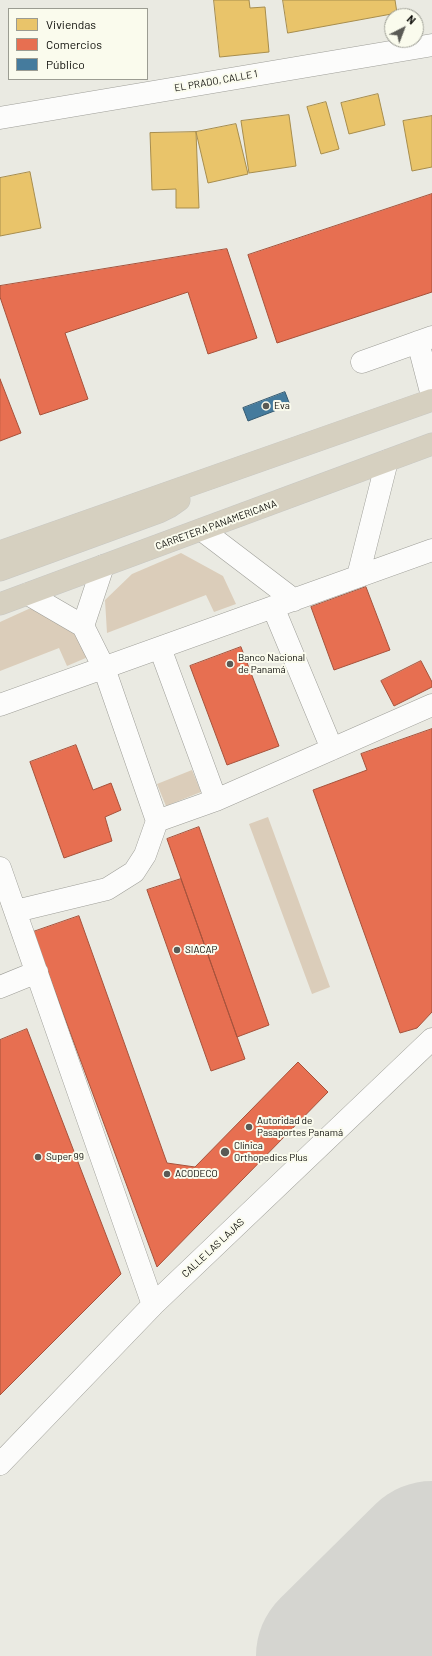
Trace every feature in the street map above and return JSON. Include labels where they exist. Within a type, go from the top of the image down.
[{"type":"highway","points":[[0,552],[432,400]]},
{"type":"highway","points":[[390,460],[432,428]]},
{"type":"highway","name":"CARRETERA PANAMERICANA","points":[[0,604],[432,444]]},
{"type":"highway","points":[[0,570],[159,512],[177,501],[189,486]]},
{"type":"street","name":"EL PRADO, CALLE 1","points":[[0,118],[432,44]]},
{"type":"street","points":[[362,362],[425,339],[432,396]]},
{"type":"street","points":[[358,576],[390,460]]},
{"type":"street","points":[[202,530],[294,600]]},
{"type":"street","points":[[0,705],[432,550]]},
{"type":"street","points":[[83,626],[103,566]]},
{"type":"street","points":[[16,911],[107,888],[134,872],[145,855],[157,821],[104,668],[83,626],[28,594]]},
{"type":"street","points":[[273,607],[332,749]]},
{"type":"street","points":[[160,648],[216,800]]},
{"type":"street","points":[[157,821],[216,800],[432,705]]},
{"type":"street","points":[[0,868],[153,1305]]},
{"type":"street","points":[[0,987],[37,972]]},
{"type":"street","name":"CALLE LAS LAJAS","points":[[0,1464],[153,1305],[432,1039]]},
{"type":"shaded area","points":[[181,553],[223,576],[236,604],[214,612],[206,595],[107,633],[105,600],[132,574]]},
{"type":"shaded area","points":[[33,607],[76,629],[88,657],[67,666],[59,648],[0,671],[0,622]]},
{"type":"shaded area","points":[[192,770],[201,792],[166,806],[157,784]]},
{"type":"shaded area","points":[[268,817],[330,987],[312,994],[249,824]]},
{"type":"building: Viviendas","points":[[214,0],[249,0],[250,8],[265,7],[269,52],[220,57]]},
{"type":"building: Viviendas","points":[[283,0],[395,0],[396,8],[384,8],[384,15],[288,33]]},
{"type":"building: Viviendas","points":[[378,94],[385,125],[349,134],[341,103]]},
{"type":"building: Viviendas","points":[[326,102],[339,149],[321,154],[307,107]]},
{"type":"building: Viviendas","points":[[289,115],[296,166],[249,173],[241,121]]},
{"type":"building: Viviendas","points":[[432,116],[432,167],[412,171],[403,121]]},
{"type":"building: Viviendas","points":[[236,124],[248,174],[208,183],[196,132]]},
{"type":"building: Viviendas","points":[[196,132],[199,208],[176,208],[176,189],[152,190],[150,133]]},
{"type":"building: Viviendas","points":[[30,172],[41,228],[0,236],[0,178]]},
{"type":"building: Comercios","points":[[432,194],[432,292],[277,343],[248,255]]},
{"type":"building: Comercios","points":[[227,249],[257,338],[208,354],[188,292],[65,333],[88,399],[40,415],[0,297],[0,286]]},
{"type":"building: Comercios","points":[[0,379],[21,433],[0,441]]},
{"type":"building: Comercios","points":[[366,587],[390,650],[334,670],[311,607]]},
{"type":"building: Comercios","points":[[241,647],[279,746],[227,765],[190,666]]},
{"type":"building: Comercios","points":[[421,661],[432,682],[432,687],[394,706],[381,681]]},
{"type":"building: Comercios","points":[[432,729],[432,1012],[417,1028],[400,1033],[313,790],[367,770],[361,754]]},
{"type":"building: Comercios","points":[[76,745],[93,790],[111,783],[121,810],[105,817],[112,841],[64,858],[30,762]]},
{"type":"building: Comercios","points":[[199,827],[269,1025],[237,1037],[167,839]]},
{"type":"building: Comercios","points":[[181,879],[245,1059],[211,1071],[147,890]]},
{"type":"building: Comercios","points":[[79,916],[167,1163],[195,1167],[298,1062],[328,1092],[157,1267],[33,932]]},
{"type":"building: Comercios","name":"Super 99","points":[[27,1029],[121,1274],[0,1395],[0,1040]]},
{"type":"building: Público","name":"Eva","points":[[285,392],[290,405],[248,421],[243,408]]},
{"type":"runway","points":[[337,1656],[432,1562]]},
{"type":"place","name":"Eva","points":[[266,406]]},
{"type":"place","name":"Banco Nacional de Panamá","points":[[230,664]]},
{"type":"place","name":"SIACAP","points":[[177,950]]},
{"type":"place","name":"Autoridad de Pasaportes Panamá","points":[[249,1127]]},
{"type":"place","name":"Clínica Orthopedics Plus","points":[[225,1152]]},
{"type":"place","name":"Super 99","points":[[38,1157]]},
{"type":"place","name":"ACODECO","points":[[167,1174]]}]
